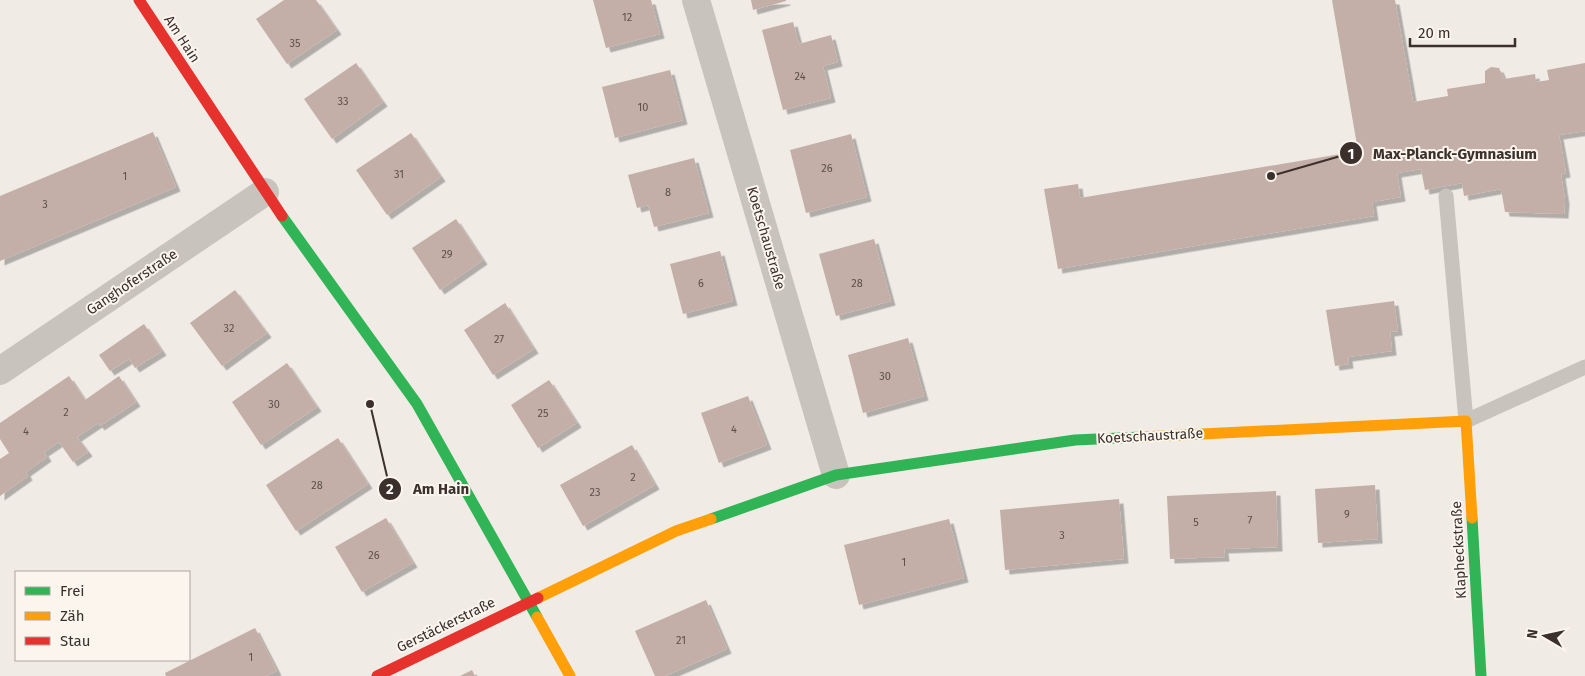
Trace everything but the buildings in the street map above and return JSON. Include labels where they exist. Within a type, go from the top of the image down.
[{"type":"street","name":"Am Hain","points":[[139,0],[265,192],[418,404],[530,601],[570,676]]},
{"type":"street","name":"Koetschaustraße","points":[[696,0],[836,475]]},
{"type":"street","name":"Ganghoferstraße","points":[[0,371],[265,192]]},
{"type":"street","name":"Koetschaustraße","points":[[530,601],[676,531],[836,475],[1075,440],[1466,421]]},
{"type":"street","name":"Klapheckstraße","points":[[1466,421],[1481,676]]},
{"type":"street","name":"Gerstäckerstraße","points":[[377,676],[530,601]]},
{"type":"lane","points":[[1446,196],[1466,421],[1585,367]]},
{"type":"traffic: fast","points":[[282,216],[417,404],[537,617]]},
{"type":"traffic: fast","points":[[711,519],[836,475],[1075,440],[1142,437]]},
{"type":"traffic: fast","points":[[1472,518],[1481,676]]},
{"type":"traffic: slow","points":[[1142,437],[1466,421],[1472,518]]},
{"type":"traffic: slow","points":[[538,598],[676,531],[711,519]]},
{"type":"traffic: slow","points":[[537,617],[570,676]]},
{"type":"traffic: jam","points":[[139,0],[282,216]]},
{"type":"traffic: jam","points":[[377,676],[538,598]]},
{"type":"place","name":"Max-Planck-Gymnasium","points":[[1271,176]]},
{"type":"place","name":"Am Hain","points":[[370,404]]}]
